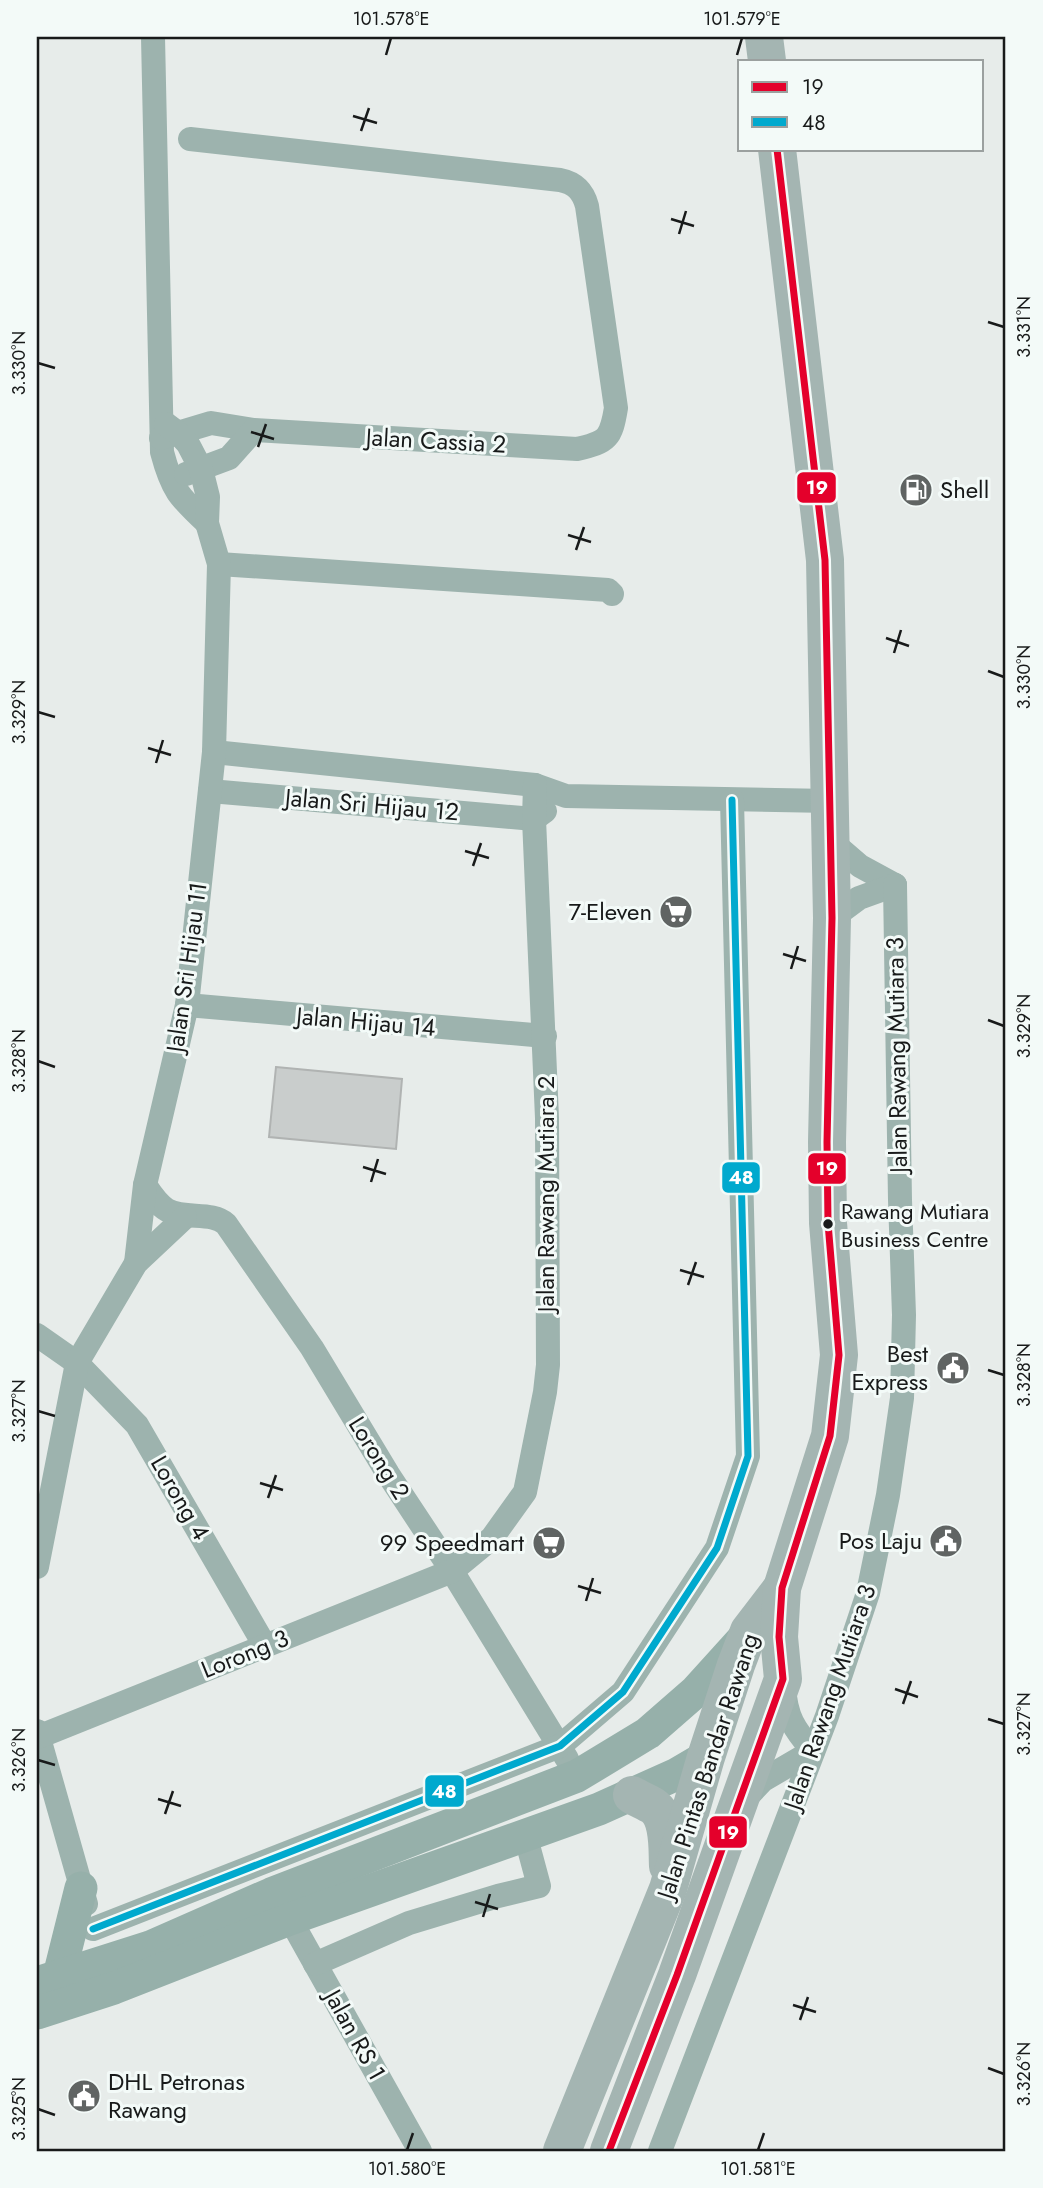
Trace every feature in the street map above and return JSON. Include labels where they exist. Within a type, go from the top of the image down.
[{"type":"main road","points":[[764,37],[767,60]]},
{"type":"main road","name":"Jalan Pintas Bandar Rawang","points":[[609,2151],[739,1806],[783,1679],[764,1634],[782,1588],[830,1436],[839,1355],[828,1196],[832,918],[825,560],[777,150]]},
{"type":"main road","points":[[706,1757],[727,1737],[740,1715],[762,1657],[764,1634]]},
{"type":"main road","name":"Jalan Pintas Bandar Rawang","points":[[562,2151],[668,1889],[706,1757]]},
{"type":"main road","points":[[632,1795],[654,1807],[664,1824],[668,1889]]},
{"type":"street","points":[[153,37],[169,480],[184,502],[207,523]]},
{"type":"street","name":"Jalan Cassia 2","points":[[167,431],[211,424],[254,430],[577,449],[597,444],[612,431],[616,408],[587,206],[585,198],[575,186],[560,180],[190,139]]},
{"type":"street","points":[[169,480],[229,458],[254,430]]},
{"type":"street","name":"Jalan Sri Hijau 11","points":[[136,1263],[145,1185],[187,1005],[214,752],[219,564],[207,523],[208,497],[201,469],[188,444],[167,431]]},
{"type":"street","points":[[219,564],[608,590],[612,594]]},
{"type":"street","name":"Jalan Sri Hijau 12","points":[[214,752],[535,785],[566,796],[830,801]]},
{"type":"street","name":"Jalan Rawang Mutiara 2","points":[[452,1571],[492,1538],[525,1492],[539,1429],[548,1366],[545,1036],[534,819],[535,785]]},
{"type":"street","name":"Jalan Sri Hijau 12","points":[[210,791],[534,819]]},
{"type":"street","points":[[534,819],[566,796]]},
{"type":"street","points":[[93,1929],[560,1745],[623,1692],[717,1548],[748,1456],[732,800]]},
{"type":"street","points":[[831,841],[860,866],[895,885]]},
{"type":"street","points":[[832,918],[859,898],[895,885]]},
{"type":"street","name":"Jalan Rawang Mutiara 3","points":[[660,2151],[813,1751],[868,1593],[888,1495],[902,1398],[904,1315],[895,885]]},
{"type":"street","name":"Jalan Hijau 14","points":[[187,1005],[545,1036]]},
{"type":"street","name":"Lorong 2","points":[[145,1185],[167,1210],[185,1217],[218,1219],[226,1224],[312,1348],[388,1475],[452,1571],[577,1776]]},
{"type":"street","name":"Jalan Sri Hijau 11","points":[[37,1567],[77,1363],[136,1263],[185,1217]]},
{"type":"street","name":"Lorong 4","points":[[37,1335],[77,1363],[137,1425],[265,1646]]},
{"type":"street","name":"Lorong 3","points":[[38,1737],[452,1571]]},
{"type":"street","points":[[37,2013],[109,1975],[150,1947],[271,1894],[577,1776],[648,1733],[764,1634]]},
{"type":"street","points":[[739,1806],[763,1780],[813,1751],[795,1730],[785,1708],[783,1679]]},
{"type":"street","points":[[37,1731],[93,1929],[109,1975]]},
{"type":"street","points":[[81,1888],[48,1980],[109,1975],[290,1919],[632,1795],[706,1757]]},
{"type":"street","points":[[577,1776],[632,1795]]},
{"type":"street","points":[[559,1822],[571,1802],[577,1776]]},
{"type":"street","points":[[315,1964],[409,1923],[539,1886],[526,1834]]},
{"type":"street","name":"Jalan RS 1","points":[[290,1919],[420,2151]]},
{"type":"building","points":[[276,1067],[402,1079],[396,1149],[269,1137]]},
{"type":"transit line","name":"19","points":[[609,2151],[677,1975],[783,1679],[779,1637],[782,1588],[830,1436],[839,1355],[828,1223],[832,918],[825,560],[777,150]]},
{"type":"transit line","name":"48","points":[[93,1929],[560,1746],[623,1692],[717,1548],[748,1456],[732,800]]},
{"type":"place","name":"Shell","points":[[916,490]]},
{"type":"place","name":"7-Eleven","points":[[676,912]]},
{"type":"place","name":"Rawang Mutiara Business Centre","points":[[828,1224]]},
{"type":"place","name":"Best Express","points":[[953,1368]]},
{"type":"place","name":"Pos Laju","points":[[946,1541]]},
{"type":"place","name":"99 Speedmart","points":[[549,1543]]},
{"type":"place","name":"DHL Petronas Rawang","points":[[84,2096]]}]
